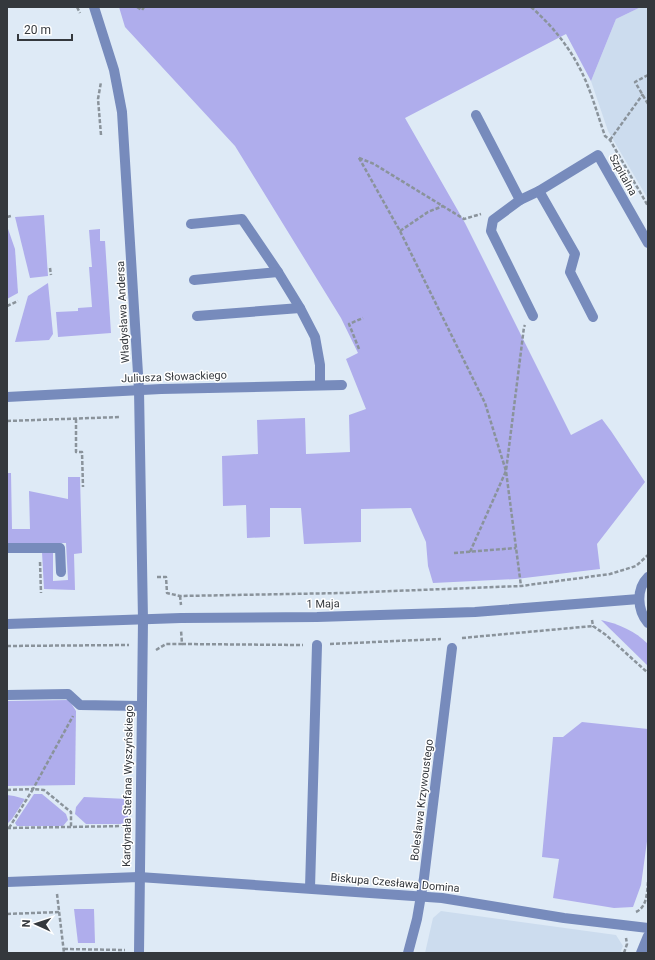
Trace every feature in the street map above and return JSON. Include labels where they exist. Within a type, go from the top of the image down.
[{"type":"street","name":"Władysława Andersa","points":[[94,7],[114,70],[122,112],[139,390],[142,620]]},
{"type":"street","points":[[476,115],[520,200]]},
{"type":"street","name":"Szpitalna","points":[[533,316],[491,231],[493,220],[520,200],[539,191],[598,155],[648,243]]},
{"type":"street","points":[[539,191],[575,254],[570,272],[593,317]]},
{"type":"street","points":[[191,224],[242,219],[278,272],[300,308],[314,338],[320,365],[320,385]]},
{"type":"street","points":[[194,280],[278,272]]},
{"type":"street","points":[[197,316],[300,308]]},
{"type":"street","name":"Juliusza Słowackiego","points":[[7,397],[139,390],[342,384]]},
{"type":"street","points":[[7,548],[60,548],[61,572]]},
{"type":"street","points":[[648,577],[640,589],[639,600],[640,609],[644,619],[648,623]]},
{"type":"street","name":"1 Maja","points":[[7,624],[181,618],[317,617],[475,612],[639,600]]},
{"type":"street","name":"Kardynała Stefana Wyszyńskiego","points":[[135,952],[139,877],[142,620]]},
{"type":"street","points":[[310,888],[316,645]]},
{"type":"street","name":"Bolesława Krzywoustego","points":[[408,953],[418,919],[422,896],[452,648]]},
{"type":"street","points":[[7,695],[68,694],[80,706],[141,706]]},
{"type":"street","name":"Biskupa Czesława Domina","points":[[7,882],[139,877],[422,896],[564,918],[648,928]]},
{"type":"street","points":[[641,953],[648,936]]},
{"type":"path","points":[[77,7],[80,14]]},
{"type":"path","points":[[137,7],[142,10],[144,7]]},
{"type":"path","points":[[531,7],[554,29],[571,52],[587,83],[606,136],[610,140],[648,204]]},
{"type":"path","points":[[648,75],[635,82],[648,104]]},
{"type":"path","points":[[101,81],[98,99],[101,135]]},
{"type":"path","points":[[610,140],[643,94]]},
{"type":"path","points":[[486,211],[464,219],[374,164],[360,158],[400,231],[486,403],[506,471],[521,586]]},
{"type":"path","points":[[400,231],[428,212],[443,206]]},
{"type":"path","points":[[7,217],[11,216]]},
{"type":"path","points":[[50,268],[51,275]]},
{"type":"path","points":[[7,306],[18,301]]},
{"type":"path","points":[[470,552],[506,471],[524,327],[533,316]]},
{"type":"path","points":[[359,349],[349,324],[363,318]]},
{"type":"path","points":[[7,421],[120,417]]},
{"type":"path","points":[[76,419],[76,452],[82,452],[83,487]]},
{"type":"path","points":[[40,548],[41,593]]},
{"type":"path","points":[[454,553],[516,548]]},
{"type":"path","points":[[142,577],[166,577],[167,594],[180,596],[343,593],[521,586],[610,574],[636,566],[648,555]]},
{"type":"path","points":[[588,577],[589,582]]},
{"type":"path","points":[[180,596],[182,644]]},
{"type":"path","points":[[592,620],[593,626]]},
{"type":"path","points":[[460,638],[593,626],[606,635],[648,673]]},
{"type":"path","points":[[7,646],[128,644],[131,647],[131,650],[156,650],[166,644],[316,645],[444,639]]},
{"type":"path","points":[[8,828],[33,789],[80,706]]},
{"type":"path","points":[[7,790],[44,790],[71,812],[71,827]]},
{"type":"path","points":[[8,828],[131,826]]},
{"type":"path","points":[[55,880],[64,951],[135,952]]},
{"type":"path","points":[[618,924],[620,912],[640,910],[646,899],[648,882]]},
{"type":"path","points":[[7,914],[59,912]]},
{"type":"shaded area","points":[[119,7],[641,7],[616,19],[591,81],[566,34],[405,118],[465,223],[571,435],[602,419],[645,482],[597,544],[600,569],[516,579],[433,583],[428,566],[426,542],[411,508],[361,509],[361,542],[304,544],[301,508],[270,508],[270,537],[247,538],[246,505],[223,506],[222,456],[258,454],[257,420],[305,418],[306,454],[350,452],[349,415],[366,409],[346,359],[358,353],[341,318],[235,146],[125,27]]},
{"type":"shaded area","points":[[641,7],[648,7],[648,199],[608,131],[591,81],[616,19]]},
{"type":"shaded area","points":[[44,215],[48,276],[30,278],[15,217]]},
{"type":"shaded area","points":[[7,226],[15,249],[18,293],[7,299]]},
{"type":"shaded area","points":[[100,229],[100,241],[105,241],[111,333],[58,337],[56,312],[78,311],[78,308],[92,307],[89,267],[92,267],[89,230]]},
{"type":"shaded area","points":[[48,283],[53,334],[49,340],[15,342],[28,296]]},
{"type":"shaded area","points":[[7,473],[11,473],[12,529],[30,529],[29,491],[68,499],[68,477],[80,477],[82,553],[74,554],[75,590],[44,589],[42,552],[53,553],[53,581],[68,580],[66,543],[7,543]]},
{"type":"shaded area","points":[[601,620],[638,635],[648,644],[648,666]]},
{"type":"shaded area","points":[[69,700],[76,711],[75,785],[7,786],[7,701]]},
{"type":"shaded area","points":[[582,722],[648,729],[648,834],[641,885],[633,907],[614,908],[553,898],[559,859],[542,857],[553,737],[563,737]]},
{"type":"shaded area","points":[[34,794],[42,794],[66,814],[68,820],[63,826],[17,826],[15,823]]},
{"type":"shaded area","points":[[7,795],[25,799],[7,824]]},
{"type":"shaded area","points":[[84,797],[128,799],[128,817],[123,824],[86,824],[75,814],[76,807]]},
{"type":"shaded area","points":[[74,909],[94,909],[95,943],[78,943]]},
{"type":"shaded area","points":[[441,911],[616,935],[623,946],[620,953],[425,953],[433,918]]}]
